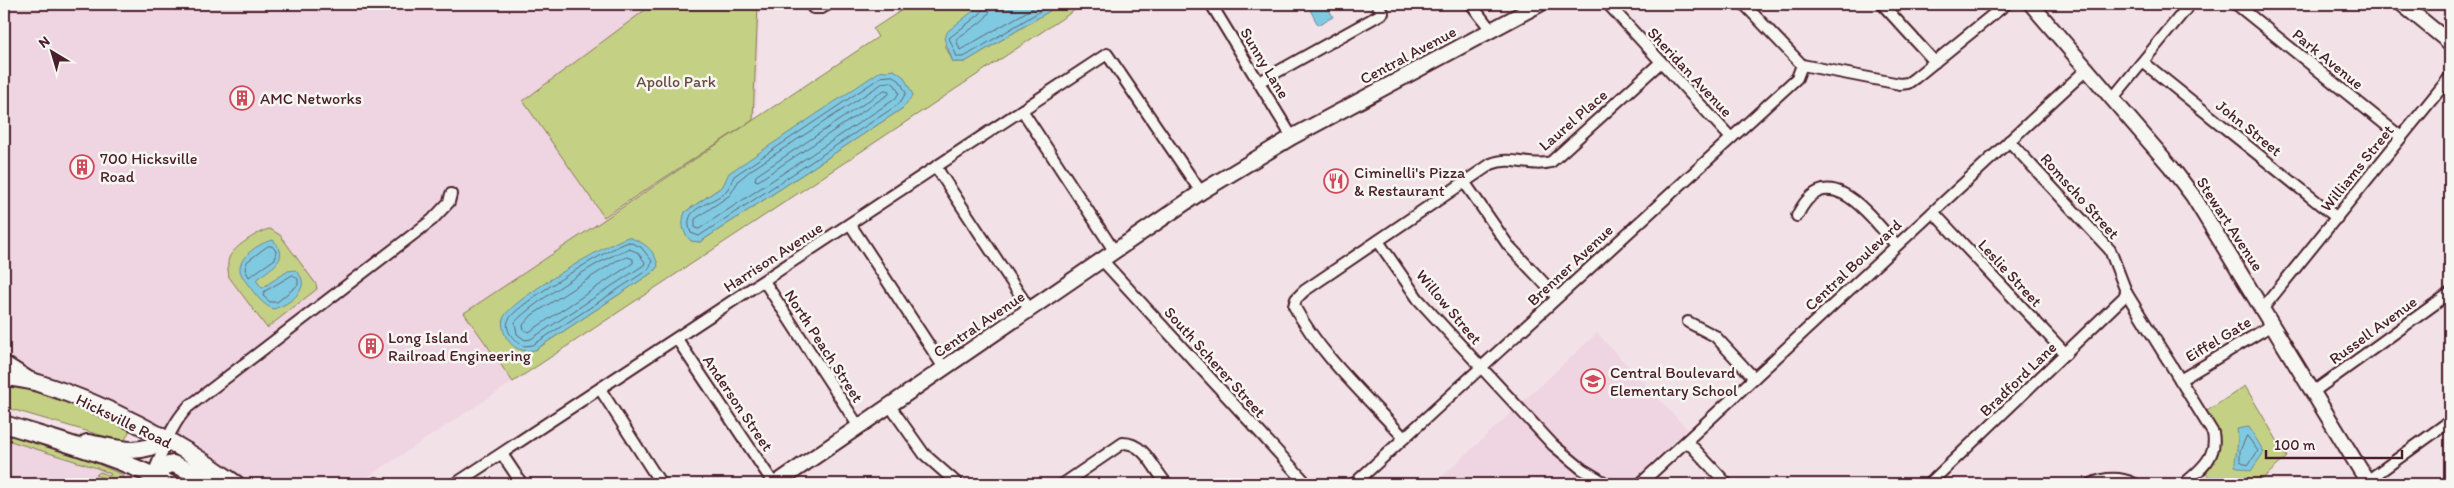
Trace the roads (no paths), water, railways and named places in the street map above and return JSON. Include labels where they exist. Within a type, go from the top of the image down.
[{"type":"main road","name":"Central Avenue","points":[[782,482],[1102,260],[1112,247],[1292,137],[1540,4]]},
{"type":"main road","name":"Stewart Avenue","points":[[2031,4],[2192,196],[2368,482]]},
{"type":"main road","points":[[2402,4],[2450,43]]},
{"type":"main road","name":"Hicksville Road","points":[[4,376],[36,382],[97,404],[166,440],[236,484]]},
{"type":"main road","points":[[4,424],[50,438],[151,480],[170,484]]},
{"type":"main road","points":[[50,438],[138,451],[153,447],[166,440]]},
{"type":"main road","points":[[151,480],[165,466],[173,464],[222,484]]},
{"type":"street","points":[[810,4],[813,8],[822,8],[829,4]]},
{"type":"street","name":"Sunny Lane","points":[[1213,4],[1292,137]]},
{"type":"street","points":[[1259,82],[1382,13],[1377,4]]},
{"type":"street","points":[[1470,4],[1491,30]]},
{"type":"street","name":"Sheridan Avenue","points":[[1608,4],[1731,138]]},
{"type":"street","points":[[1744,4],[1802,65],[1900,84],[1915,78],[2006,4]]},
{"type":"street","points":[[1882,4],[1935,62]]},
{"type":"street","points":[[2112,99],[2190,4]]},
{"type":"street","name":"Park Avenue","points":[[2236,4],[2401,137]]},
{"type":"street","name":"Harrison Avenue","points":[[455,484],[1107,54],[1202,192]]},
{"type":"street","name":"Laurel Place","points":[[1404,438],[1311,333],[1294,306],[1295,301],[1304,290],[1499,161],[1509,160],[1538,166],[1551,162],[1661,62]]},
{"type":"street","name":"John Street","points":[[2143,62],[2337,218]]},
{"type":"street","name":"Brenner Avenue","points":[[1354,484],[1797,78],[1802,65]]},
{"type":"street","name":"Central Boulevard","points":[[1640,484],[2087,69]]},
{"type":"street","name":"Williams Street","points":[[2262,308],[2450,77]]},
{"type":"street","points":[[1022,110],[1112,247]]},
{"type":"street","name":"Romscho Street","points":[[2009,141],[2110,250],[2128,294],[2212,433],[2214,448],[2206,464],[2184,484]]},
{"type":"street","points":[[936,167],[1030,310]]},
{"type":"street","points":[[1465,183],[1508,245],[1557,297]]},
{"type":"street","points":[[1797,216],[1802,205],[1813,194],[1834,190],[1844,192],[1854,199],[1896,245]]},
{"type":"street","points":[[151,480],[166,440],[180,415],[188,407],[432,220],[449,202],[451,194]]},
{"type":"street","name":"Leslie Street","points":[[1933,212],[2066,354]]},
{"type":"street","points":[[850,224],[944,368]]},
{"type":"street","name":"Willow Street","points":[[1378,241],[1418,299],[1481,368]]},
{"type":"street","name":"South Scherer Street","points":[[1102,260],[1307,484]]},
{"type":"street","name":"North Peach Street","points":[[764,281],[859,427]]},
{"type":"street","name":"Russell Avenue","points":[[2313,392],[2450,293]]},
{"type":"street","name":"Bradford Lane","points":[[1928,484],[2128,294]]},
{"type":"street","points":[[1688,322],[1715,336],[1754,378]]},
{"type":"street","name":"Eiffel Gate","points":[[2180,380],[2272,324]]},
{"type":"street","name":"Anderson Street","points":[[677,338],[782,482]]},
{"type":"street","points":[[4,361],[36,382]]},
{"type":"street","points":[[1481,368],[1553,445],[1582,469],[1607,484]]},
{"type":"street","points":[[600,389],[661,484]]},
{"type":"street","points":[[890,406],[924,454],[958,484]]},
{"type":"street","points":[[4,416],[50,438]]},
{"type":"street","points":[[2368,482],[2450,420]]},
{"type":"street","points":[[1687,441],[1727,484]]},
{"type":"street","points":[[1062,484],[1123,443],[1133,443],[1140,448],[1167,484]]},
{"type":"street","points":[[502,454],[522,484]]},
{"type":"street","points":[[2091,484],[2108,478],[2122,479],[2136,484]]},
{"type":"water","points":[[982,4],[1061,4],[965,62],[953,62],[944,38],[948,31]]},
{"type":"water","points":[[1326,4],[1333,17],[1318,25],[1308,6]]},
{"type":"water","points":[[894,70],[904,77],[913,95],[903,108],[700,242],[691,241],[688,238],[683,227],[685,212],[723,186],[729,173],[879,72]]},
{"type":"water","points":[[628,237],[648,247],[654,255],[658,266],[653,272],[535,350],[520,350],[513,346],[506,337],[502,324],[505,315],[514,306],[563,272],[600,250]]},
{"type":"water","points":[[273,240],[279,247],[280,258],[277,263],[256,280],[262,288],[288,271],[295,270],[302,282],[298,294],[293,299],[273,309],[257,296],[243,278],[240,270],[243,260],[252,250]]},
{"type":"water","points":[[2249,427],[2264,452],[2251,471],[2235,466],[2237,429]]},
{"type":"place","name":"AMC Networks","points":[[242,98]]},
{"type":"place","name":"700 Hicksville Road","points":[[82,167]]},
{"type":"place","name":"Ciminelli's Pizza & Restaurant","points":[[1336,181]]},
{"type":"place","name":"Long Island Railroad Engineering","points":[[371,346]]},
{"type":"place","name":"Central Boulevard Elementary School","points":[[1593,381]]},
{"type":"park label","name":"Apollo Park","points":[[676,81]]}]
